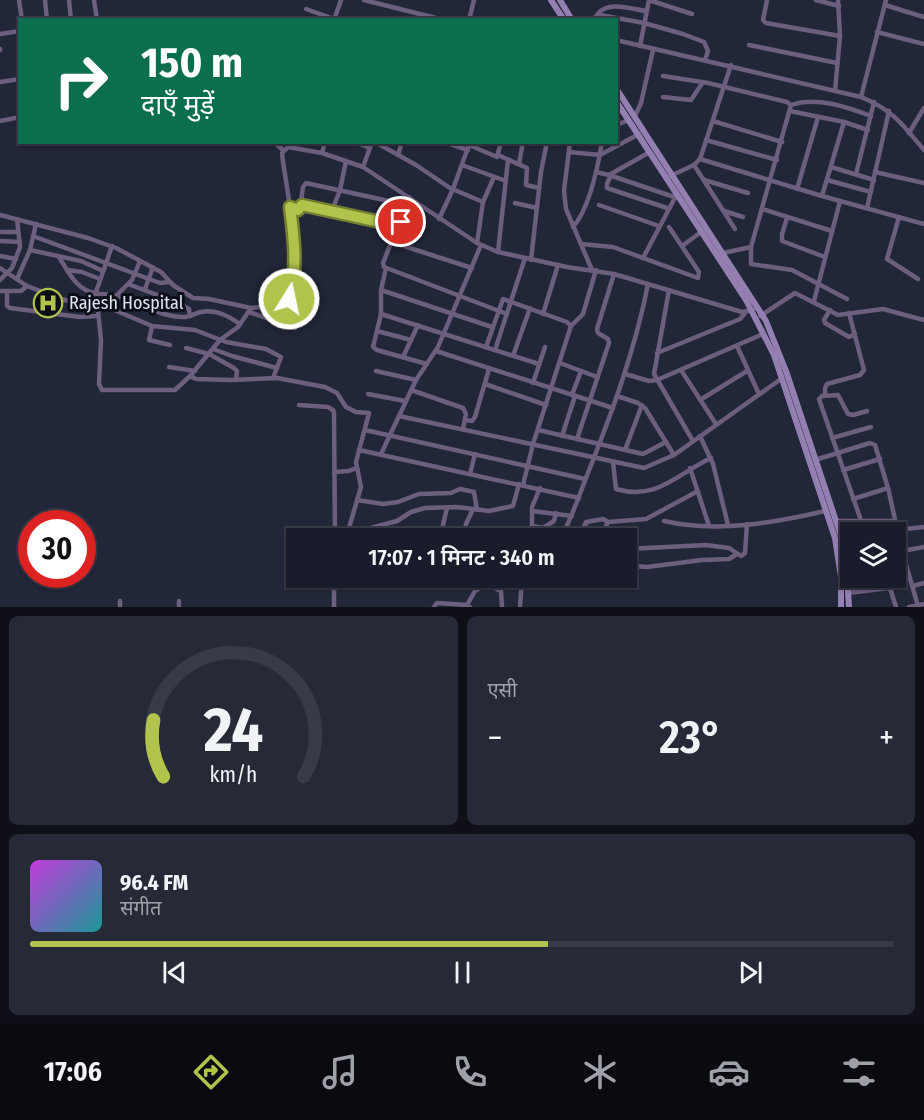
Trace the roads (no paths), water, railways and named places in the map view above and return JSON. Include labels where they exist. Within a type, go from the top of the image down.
[{"type":"main road","points":[[551,0],[563,18]]},
{"type":"main road","points":[[560,0],[571,18]]},
{"type":"main road","points":[[618,92],[650,152],[670,176],[675,195],[702,232],[774,355],[825,511],[843,542],[849,607]]},
{"type":"main road","points":[[618,103],[632,118],[763,315],[786,371],[832,521],[841,576],[841,607]]},
{"type":"street","points":[[19,0],[22,18]]},
{"type":"street","points":[[45,0],[47,18]]},
{"type":"street","points":[[69,0],[71,18]]},
{"type":"street","points":[[94,0],[96,18]]},
{"type":"street","points":[[334,18],[341,0]]},
{"type":"street","points":[[364,0],[436,18]]},
{"type":"street","points":[[470,18],[474,0]]},
{"type":"street","points":[[640,46],[649,0],[692,14]]},
{"type":"street","points":[[767,0],[762,20],[766,23],[840,36]]},
{"type":"street","points":[[816,0],[838,3],[840,36],[835,91]]},
{"type":"street","points":[[861,97],[886,3],[924,17]]},
{"type":"street","points":[[592,18],[600,10],[609,6],[646,11]]},
{"type":"street","points":[[306,9],[331,18]]},
{"type":"street","points":[[597,15],[615,18]]},
{"type":"street","points":[[618,19],[644,23],[704,42],[708,51],[705,60]]},
{"type":"street","points":[[0,34],[18,31]]},
{"type":"street","points":[[877,32],[924,44]]},
{"type":"street","points":[[618,40],[861,97],[889,111],[924,150]]},
{"type":"street","points":[[749,45],[837,63]]},
{"type":"street","points":[[618,124],[632,118],[641,103],[653,50]]},
{"type":"street","points":[[670,176],[694,165],[700,159],[731,65]]},
{"type":"street","points":[[663,76],[724,86],[791,105],[798,103],[840,105],[871,116]]},
{"type":"street","points":[[0,82],[18,79]]},
{"type":"street","points":[[663,97],[691,100],[703,82]]},
{"type":"street","points":[[856,174],[874,102]]},
{"type":"street","points":[[791,105],[751,247],[750,262],[753,266],[792,270],[848,299]]},
{"type":"street","points":[[909,133],[924,108]]},
{"type":"street","points":[[790,111],[844,122],[868,130]]},
{"type":"street","points":[[867,208],[889,111]]},
{"type":"street","points":[[0,121],[18,117]]},
{"type":"street","points":[[796,189],[818,117]]},
{"type":"street","points":[[712,121],[782,142]]},
{"type":"street","points":[[822,196],[844,122]]},
{"type":"street","points":[[569,152],[600,155],[639,134]]},
{"type":"street","points":[[706,140],[777,160]]},
{"type":"street","points":[[112,246],[97,294],[101,340],[100,389],[170,391],[179,387],[195,371],[220,340],[240,324],[250,310],[285,304],[289,299],[296,256],[283,150],[276,144]]},
{"type":"street","points":[[322,153],[324,144]]},
{"type":"street","points":[[363,167],[372,144],[398,155],[453,189],[483,202]]},
{"type":"street","points":[[398,155],[401,144]]},
{"type":"street","points":[[498,155],[501,144]]},
{"type":"street","points":[[519,164],[523,144]]},
{"type":"street","points":[[495,350],[528,259],[547,144]]},
{"type":"street","points":[[374,528],[397,521],[414,510],[425,508],[457,507],[492,511],[513,506],[528,466],[571,326],[584,314],[594,270],[567,214],[564,196],[570,144]]},
{"type":"street","points":[[573,227],[579,219],[596,172],[602,144]]},
{"type":"street","points":[[439,219],[469,146],[495,157],[498,155],[528,169],[526,185],[539,188]]},
{"type":"street","points":[[283,150],[288,147],[322,153],[363,167],[439,219],[479,244],[498,252],[614,274],[748,312]]},
{"type":"street","points":[[650,152],[610,175],[606,184],[607,188],[668,208]]},
{"type":"street","points":[[700,159],[796,189],[924,224]]},
{"type":"street","points":[[498,252],[508,160]]},
{"type":"street","points":[[332,211],[340,190],[346,161]]},
{"type":"street","points":[[462,165],[506,181]]},
{"type":"street","points":[[694,165],[735,229]]},
{"type":"street","points":[[831,167],[874,180]]},
{"type":"street","points":[[596,172],[675,195],[643,258]]},
{"type":"street","points":[[875,172],[924,183]]},
{"type":"street","points":[[381,454],[416,380],[436,351],[461,295],[479,244],[483,202],[494,177]]},
{"type":"street","points":[[704,180],[748,193]]},
{"type":"street","points":[[827,180],[871,192]]},
{"type":"street","points":[[290,207],[298,210],[302,205],[303,187],[306,183],[406,205]]},
{"type":"street","points":[[410,197],[383,263],[386,268],[507,314]]},
{"type":"street","points":[[814,301],[840,201]]},
{"type":"street","points":[[515,203],[537,208]]},
{"type":"street","points":[[302,205],[399,226]]},
{"type":"street","points":[[599,205],[659,226]]},
{"type":"street","points":[[762,209],[832,231]]},
{"type":"street","points":[[724,211],[743,217]]},
{"type":"street","points":[[0,215],[112,246],[161,272],[170,282],[193,298],[209,299],[250,310],[294,328]]},
{"type":"street","points":[[899,217],[887,259],[918,279]]},
{"type":"street","points":[[787,218],[782,241],[825,257]]},
{"type":"street","points":[[0,280],[9,273],[21,242],[17,219]]},
{"type":"street","points":[[17,279],[30,250],[36,224]]},
{"type":"street","points":[[580,244],[608,245],[698,278],[699,272],[669,227]]},
{"type":"street","points":[[0,232],[18,232]]},
{"type":"street","points":[[682,246],[702,232]]},
{"type":"street","points":[[33,236],[160,283],[170,282]]},
{"type":"street","points":[[0,241],[21,242]]},
{"type":"street","points":[[391,242],[472,268]]},
{"type":"street","points":[[723,254],[751,247]]},
{"type":"street","points":[[30,250],[83,262],[103,271]]},
{"type":"street","points":[[0,256],[16,259]]},
{"type":"street","points":[[59,256],[79,286],[97,294],[117,296],[164,314],[183,317],[202,312],[215,312],[230,317],[240,324]]},
{"type":"street","points":[[117,296],[128,284],[140,261]]},
{"type":"street","points":[[543,314],[558,265]]},
{"type":"street","points":[[145,289],[153,267]]},
{"type":"street","points":[[0,268],[27,286],[78,304],[98,306],[152,326],[195,330],[220,340],[259,347],[278,354],[281,359],[273,378]]},
{"type":"street","points":[[386,268],[381,290],[381,314],[375,349],[427,364]]},
{"type":"street","points":[[68,270],[82,272],[100,279]]},
{"type":"street","points":[[577,439],[609,343],[608,339],[598,333],[597,329],[614,274]]},
{"type":"street","points":[[128,284],[187,308],[190,316]]},
{"type":"street","points":[[566,528],[600,445],[625,375],[642,317],[648,284]]},
{"type":"street","points":[[0,291],[21,291],[27,286]]},
{"type":"street","points":[[381,290],[492,327]]},
{"type":"street","points":[[669,290],[654,370],[657,380],[693,441]]},
{"type":"street","points":[[7,292],[6,304],[10,308],[80,317],[98,316]]},
{"type":"street","points":[[755,319],[793,293],[798,293],[838,315],[883,309],[924,320]]},
{"type":"street","points":[[486,347],[503,299],[567,322],[571,326]]},
{"type":"street","points":[[513,356],[530,308]]},
{"type":"street","points":[[657,353],[740,319],[748,312],[758,308]]},
{"type":"street","points":[[830,310],[824,320],[825,323],[849,337],[855,334]]},
{"type":"street","points":[[825,396],[827,384],[863,373],[864,367],[849,313]]},
{"type":"street","points":[[381,314],[539,364]]},
{"type":"street","points":[[403,357],[417,325]]},
{"type":"street","points":[[152,326],[149,340],[170,345]]},
{"type":"street","points":[[377,331],[411,340]]},
{"type":"street","points":[[625,375],[649,381],[657,380],[763,334]]},
{"type":"street","points":[[737,346],[759,394]]},
{"type":"street","points":[[534,383],[545,347]]},
{"type":"street","points":[[186,348],[209,354],[236,369],[236,380]]},
{"type":"street","points":[[213,349],[278,368]]},
{"type":"street","points":[[436,351],[613,408]]},
{"type":"street","points":[[560,363],[597,377]]},
{"type":"street","points":[[169,367],[195,371]]},
{"type":"street","points":[[465,420],[474,420],[489,369]]},
{"type":"street","points":[[681,370],[716,424]]},
{"type":"street","points":[[376,371],[416,380]]},
{"type":"street","points":[[564,451],[573,396],[580,371]]},
{"type":"street","points":[[700,400],[747,371]]},
{"type":"street","points":[[190,376],[196,379],[236,380],[273,378],[325,387],[337,393],[346,407],[356,412],[369,413],[356,468],[361,485],[349,528]]},
{"type":"street","points":[[399,416],[644,468],[674,455],[782,379]]},
{"type":"street","points":[[485,384],[546,405]]},
{"type":"street","points":[[411,390],[463,408],[466,412],[463,429]]},
{"type":"street","points":[[368,394],[405,401]]},
{"type":"street","points":[[617,396],[642,405],[674,455]]},
{"type":"street","points":[[861,520],[819,402],[822,396],[840,396],[847,413],[851,416],[867,411]]},
{"type":"street","points":[[299,405],[328,407],[333,410],[335,528]]},
{"type":"street","points":[[625,450],[642,405]]},
{"type":"street","points":[[832,438],[871,427]]},
{"type":"street","points":[[365,430],[585,479]]},
{"type":"street","points":[[538,430],[643,454],[666,442]]},
{"type":"street","points":[[700,436],[711,458],[728,525]]},
{"type":"street","points":[[815,460],[872,443],[880,459],[895,521],[832,521]]},
{"type":"street","points":[[359,450],[579,498]]},
{"type":"street","points":[[470,474],[475,454]]},
{"type":"street","points":[[643,454],[644,468]]},
{"type":"street","points":[[613,462],[614,487],[618,490],[646,491],[662,488],[690,468],[711,458]]},
{"type":"street","points":[[843,470],[880,459]]},
{"type":"street","points":[[334,472],[356,468]]},
{"type":"street","points":[[690,468],[709,526]]},
{"type":"street","points":[[536,528],[532,526],[532,511],[540,488]]},
{"type":"street","points":[[853,499],[888,488]]},
{"type":"street","points":[[357,500],[383,504],[398,502],[419,494],[451,493],[460,489],[474,492],[475,509],[465,528]]},
{"type":"street","points":[[588,528],[584,526],[588,521],[646,519],[698,491]]},
{"type":"street","points":[[443,528],[447,508]]},
{"type":"street","points":[[532,511],[572,516]]},
{"type":"street","points":[[664,521],[688,526],[747,524],[794,518],[825,511]]},
{"type":"street","points":[[543,528],[552,524],[556,513]]},
{"type":"street","points":[[608,522],[608,528]]},
{"type":"street","points":[[637,548],[705,545],[729,548],[741,556],[745,553],[747,524]]},
{"type":"street","points":[[906,529],[924,527]]},
{"type":"street","points":[[906,550],[924,548]]},
{"type":"street","points":[[637,566],[729,559],[737,554]]},
{"type":"street","points":[[906,564],[921,605],[909,607]]},
{"type":"street","points":[[913,586],[924,583]]},
{"type":"street","points":[[434,607],[437,603],[469,606],[475,591],[486,584],[500,589],[502,607]]},
{"type":"street","points":[[334,588],[334,607]]},
{"type":"street","points":[[520,607],[521,588]]},
{"type":"street","points":[[848,593],[888,588],[896,607]]},
{"type":"place","name":"Rajesh Hospital","points":[[48,303]]}]
